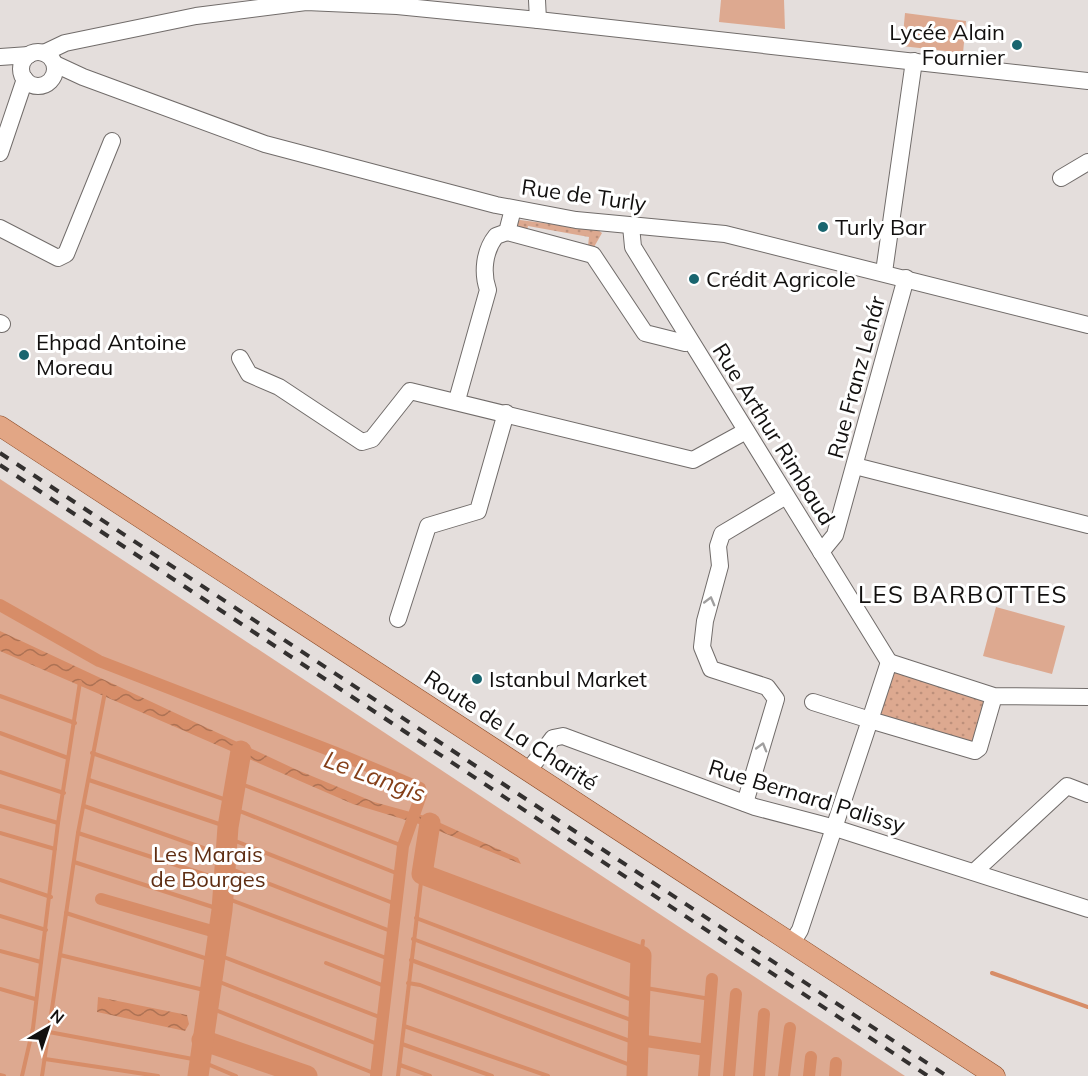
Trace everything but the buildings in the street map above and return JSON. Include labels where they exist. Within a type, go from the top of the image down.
[{"type":"main road","name":"Route de La Charité","points":[[0,426],[995,1076]]},
{"type":"street","points":[[537,0],[538,20]]},
{"type":"street","points":[[23,76],[46,67],[80,42],[196,16],[306,2],[397,3],[1088,81]]},
{"type":"street","points":[[0,58],[23,76]]},
{"type":"street","name":"Rue de Turly","points":[[0,58],[83,77],[265,144],[513,209],[631,226],[725,234],[884,272],[1088,325]]},
{"type":"street","points":[[0,153],[17,108],[24,59],[46,67]]},
{"type":"street","points":[[884,272],[914,62]]},
{"type":"street","points":[[17,108],[46,67]]},
{"type":"street","points":[[0,228],[58,258],[66,254],[112,141]]},
{"type":"street","points":[[1061,178],[1088,162]]},
{"type":"street","points":[[507,232],[513,209]]},
{"type":"street","name":"Rue Arthur Rimbaud","points":[[631,226],[633,247],[889,662]]},
{"type":"street","points":[[457,400],[489,290],[483,273],[489,247],[496,236],[507,232],[593,255],[645,333],[685,343],[689,341]]},
{"type":"street","name":"Rue Franz Lehár","points":[[821,552],[835,535],[906,278]]},
{"type":"street","points":[[240,358],[249,374],[279,387],[362,442],[372,440],[410,391],[457,400],[693,460],[746,431]]},
{"type":"street","points":[[398,619],[428,526],[478,511],[506,413]]},
{"type":"street","points":[[855,466],[1088,525]]},
{"type":"street","points":[[745,803],[776,699],[767,687],[711,669],[702,647],[705,621],[720,566],[718,546],[722,534],[786,496]]},
{"type":"street","points":[[792,943],[800,930],[889,662],[994,696],[1088,697]]},
{"type":"street","points":[[813,702],[975,751],[979,748],[994,696]]},
{"type":"street","name":"Rue Bernard Palissy","points":[[529,770],[553,738],[563,736],[745,803],[835,828],[1088,909]]},
{"type":"street","points":[[974,872],[1067,786],[1088,794]]},
{"type":"green space","points":[[721,0],[784,0],[785,29],[719,22]]},
{"type":"green space","points":[[905,13],[966,21],[963,53],[902,46]]},
{"type":"green space","points":[[520,220],[598,230],[602,233],[594,247],[588,246],[589,237],[528,226],[526,234],[516,229],[516,222]]},
{"type":"green space","name":"Les Marais de Bourges","points":[[0,479],[905,1076],[0,1076]]},
{"type":"green space","points":[[996,607],[1065,626],[1052,674],[983,656]]},
{"type":"green space","points":[[894,672],[985,701],[972,744],[879,715]]},
{"type":"water","points":[[0,631],[295,769],[374,802],[425,816],[518,858],[521,864],[429,827],[353,804],[0,651]]},
{"type":"water","points":[[98,997],[187,1015],[189,1024],[185,1031],[97,1012]]},
{"type":"waterway","points":[[0,605],[99,661],[334,752],[420,788],[421,795],[403,846],[376,1076]]},
{"type":"waterway","points":[[22,1076],[33,1028],[58,823],[80,682]]},
{"type":"waterway","points":[[42,1076],[78,833],[105,692]]},
{"type":"waterway","points":[[0,696],[75,723]]},
{"type":"waterway","points":[[0,733],[68,758]]},
{"type":"waterway","points":[[198,1076],[222,910],[228,827],[241,751]]},
{"type":"waterway","points":[[92,753],[232,802]]},
{"type":"waterway","points":[[0,772],[64,793]]},
{"type":"waterway","points":[[89,780],[228,827]]},
{"type":"waterway","points":[[236,782],[403,846]]},
{"type":"waterway","points":[[0,806],[58,823]]},
{"type":"waterway","points":[[84,806],[226,856]]},
{"type":"waterway","points":[[232,808],[401,875]]},
{"type":"waterway","name":"Le Langis","points":[[430,823],[422,874],[641,956],[637,1076]]},
{"type":"waterway","points":[[0,833],[55,849]]},
{"type":"waterway","points":[[78,833],[225,881]]},
{"type":"waterway","points":[[228,838],[398,905]]},
{"type":"waterway","points":[[74,862],[222,910]]},
{"type":"waterway","points":[[226,867],[393,932]]},
{"type":"waterway","points":[[398,1076],[422,874]]},
{"type":"waterway","points":[[0,880],[51,897]]},
{"type":"waterway","points":[[223,897],[389,959]]},
{"type":"waterway","points":[[101,899],[219,933]]},
{"type":"waterway","points":[[66,913],[214,961]]},
{"type":"waterway","points":[[0,916],[46,930]]},
{"type":"waterway","points":[[416,918],[640,1003]]},
{"type":"waterway","points":[[413,939],[639,1023]]},
{"type":"waterway","points":[[641,956],[643,941]]},
{"type":"waterway","points":[[0,951],[41,962]]},
{"type":"waterway","points":[[216,954],[382,1018]]},
{"type":"waterway","points":[[60,955],[208,991]]},
{"type":"waterway","points":[[411,960],[638,1044]]},
{"type":"waterway","points":[[326,963],[387,987]]},
{"type":"waterway","points":[[992,973],[1088,1007]]},
{"type":"waterway","points":[[212,979],[380,1045]]},
{"type":"waterway","points":[[704,1076],[712,979]]},
{"type":"waterway","points":[[408,983],[420,985],[638,1068]]},
{"type":"waterway","points":[[640,987],[710,999]]},
{"type":"waterway","points":[[0,989],[35,999]]},
{"type":"waterway","points":[[729,1076],[736,994]]},
{"type":"waterway","points":[[208,1007],[376,1074]]},
{"type":"waterway","points":[[759,1076],[764,1014]]},
{"type":"waterway","points":[[404,1026],[548,1076]]},
{"type":"waterway","points":[[784,1076],[790,1028]]},
{"type":"waterway","points":[[49,1032],[198,1060],[236,1076]]},
{"type":"waterway","points":[[202,1040],[307,1076]]},
{"type":"waterway","points":[[639,1040],[706,1050]]},
{"type":"waterway","points":[[402,1044],[492,1076]]},
{"type":"waterway","points":[[809,1076],[811,1057]]},
{"type":"waterway","points":[[45,1059],[158,1076]]},
{"type":"waterway","points":[[835,1076],[836,1063]]},
{"type":"waterway","points":[[400,1065],[430,1076]]},
{"type":"waterway","points":[[0,1075],[4,1076]]},
{"type":"railway","points":[[0,453],[947,1076]]},
{"type":"railway","points":[[0,465],[928,1076]]},
{"type":"place","name":"Lycée Alain Fournier","points":[[1017,45]]},
{"type":"place","name":"Turly Bar","points":[[823,227]]},
{"type":"place","name":"Crédit Agricole","points":[[694,279]]},
{"type":"place","name":"Ehpad Antoine Moreau","points":[[24,355]]},
{"type":"place","name":"Istanbul Market","points":[[477,679]]},
{"type":"district","name":"LES BARBOTTES","points":[[963,594]]}]
